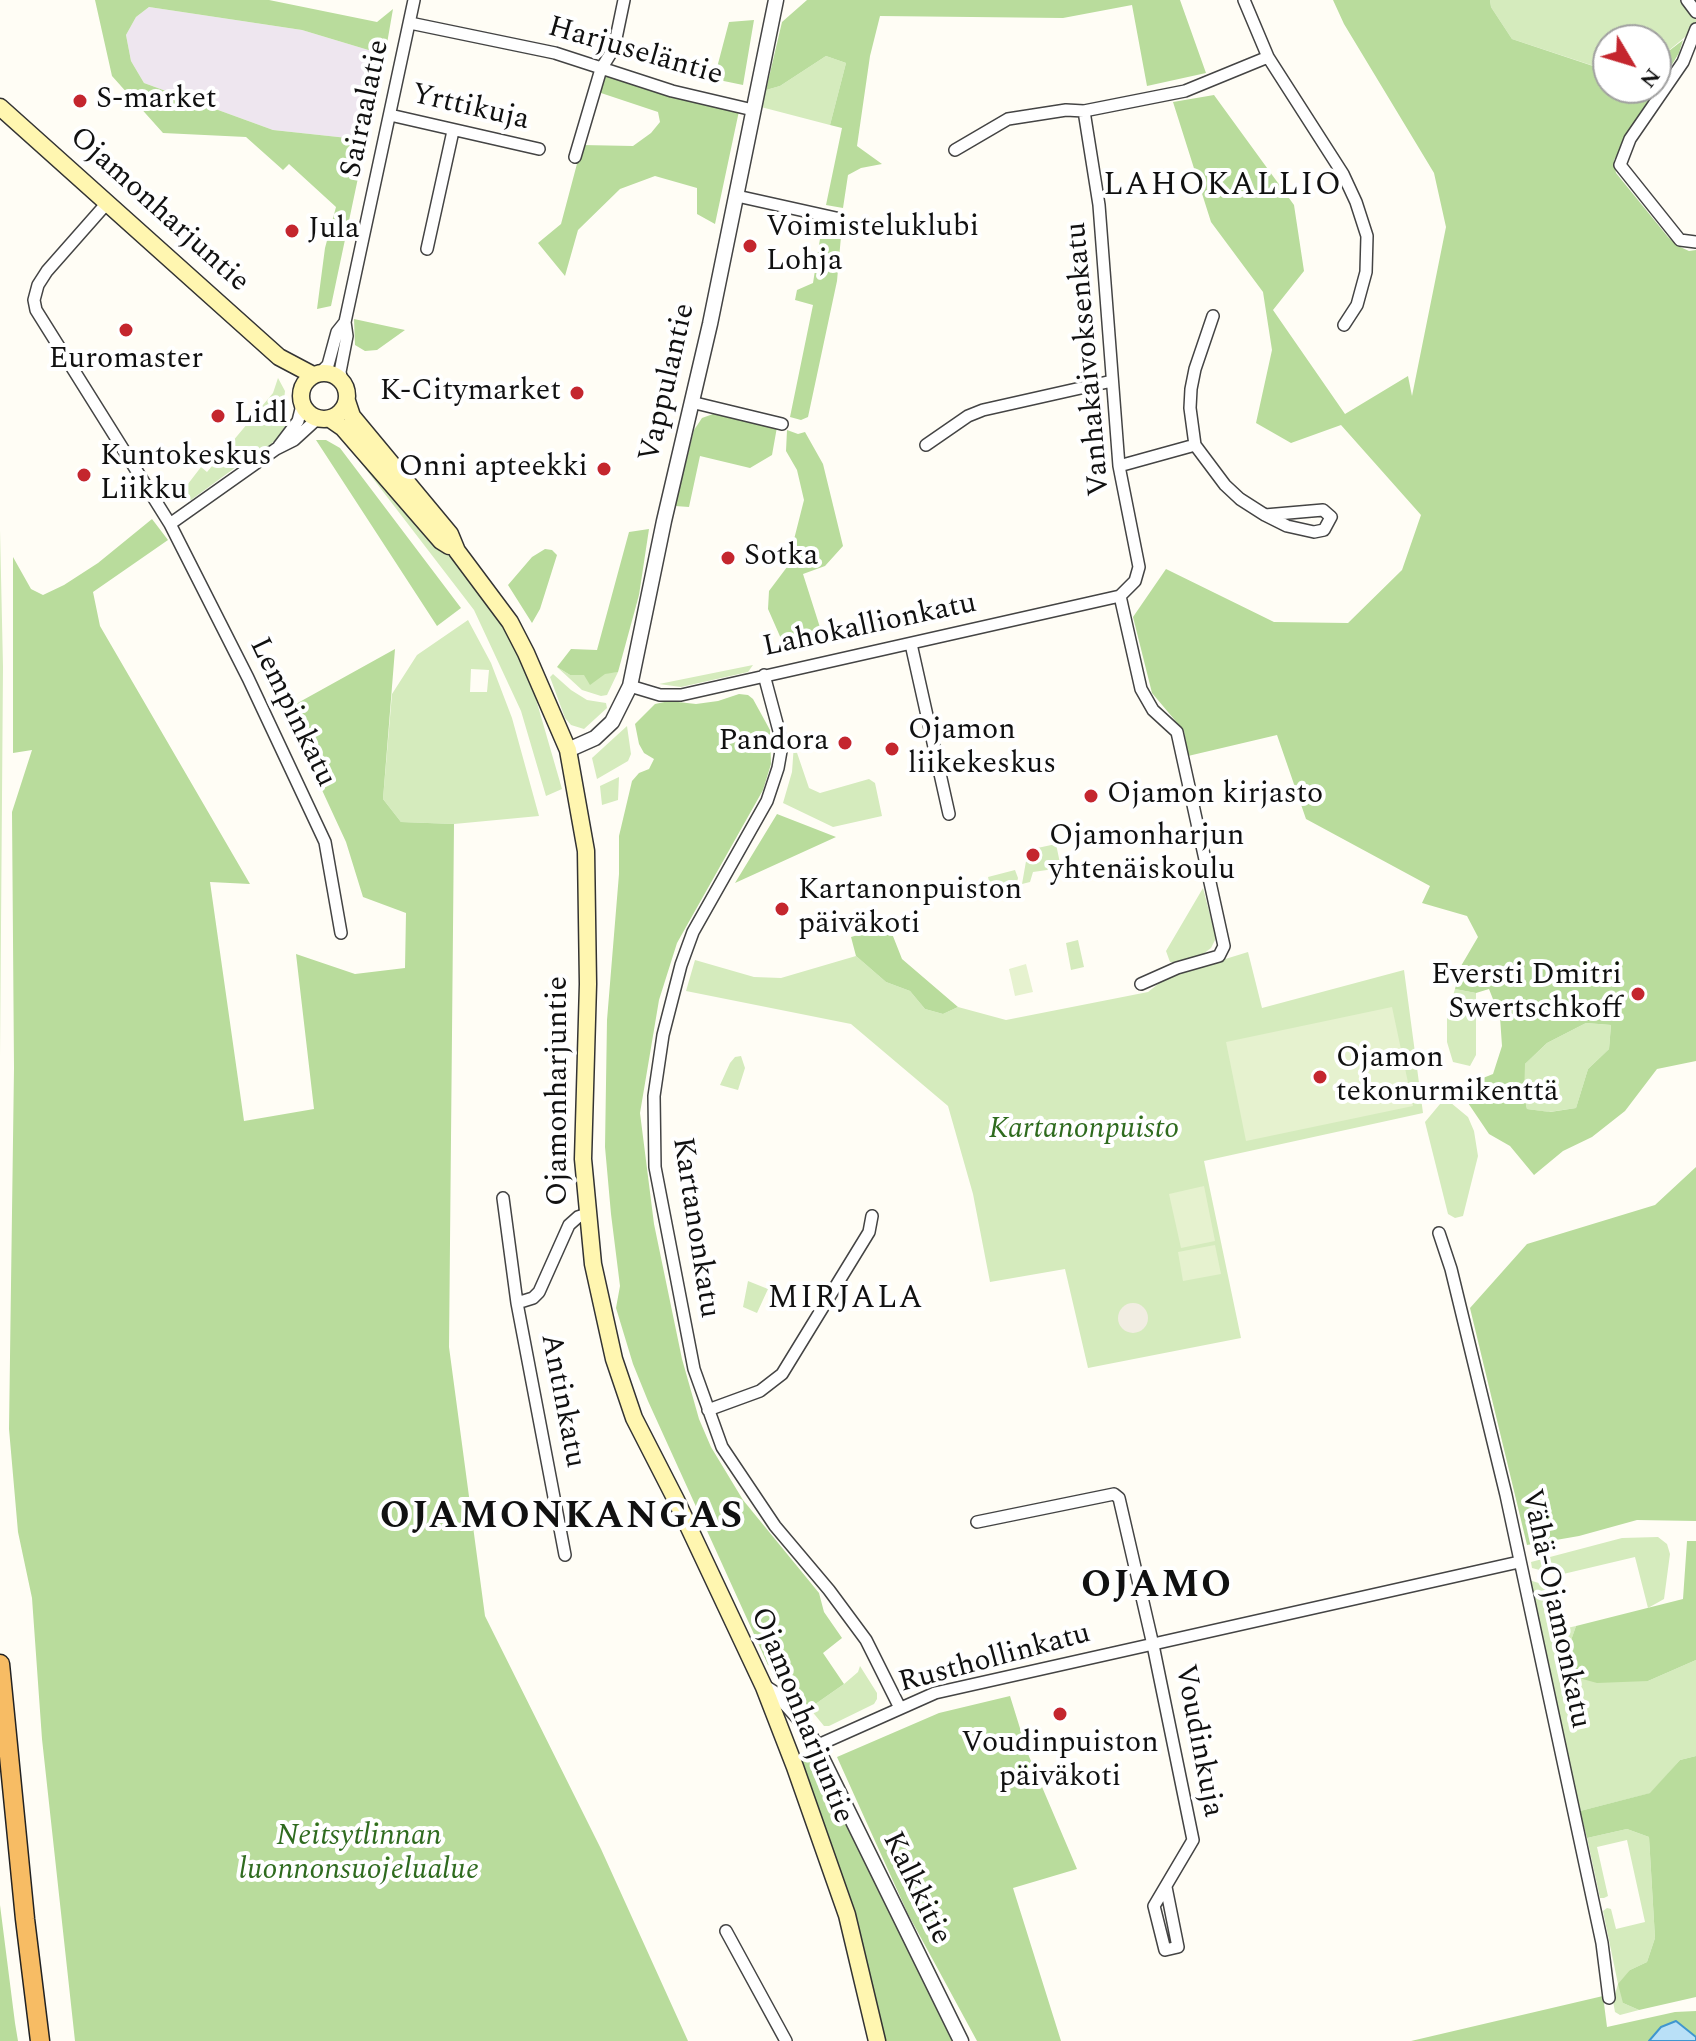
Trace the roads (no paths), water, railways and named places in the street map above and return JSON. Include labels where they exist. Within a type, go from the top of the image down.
[{"type":"highway","points":[[0,1664],[40,2041]]},
{"type":"main road","name":"Ojamonharjuntie","points":[[0,107],[279,357],[317,374]]},
{"type":"main road","name":"Ojamonharjuntie","points":[[279,357],[301,398]]},
{"type":"main road","points":[[317,374],[332,374],[342,381],[347,401],[341,412],[323,419],[305,411],[301,398],[307,379],[317,374]]},
{"type":"main road","name":"Ojamonharjuntie","points":[[347,401],[352,416],[450,534],[457,551],[510,622],[568,750],[586,851],[588,984],[583,1159],[587,1214],[593,1264],[614,1359],[634,1418],[764,1687],[847,1915],[877,2041]]},
{"type":"main road","name":"Ojamonharjuntie","points":[[323,419],[343,428],[441,541],[457,551]]},
{"type":"street","name":"Sairaalatie","points":[[342,381],[340,372],[347,336],[345,322],[414,0]]},
{"type":"street","points":[[575,157],[601,69],[614,48],[624,0]]},
{"type":"street","name":"Vappulantie","points":[[568,750],[595,738],[612,722],[630,686],[737,196],[776,0]]},
{"type":"street","points":[[1244,0],[1268,57],[1343,174],[1367,236],[1366,272],[1357,305],[1344,325]]},
{"type":"street","points":[[1687,0],[1696,12]]},
{"type":"street","name":"Harjuseläntie","points":[[410,23],[555,53],[672,91],[753,110]]},
{"type":"street","points":[[1696,29],[1683,62],[1630,139],[1620,165],[1680,240],[1696,242]]},
{"type":"street","points":[[955,150],[1008,119],[1066,110],[1084,111],[1185,91],[1268,57]]},
{"type":"street","name":"Vanhakaivoksenkatu","points":[[1084,111],[1099,205],[1119,466],[1139,567],[1135,581],[1120,596]]},
{"type":"street","name":"Yrttikuja","points":[[390,115],[539,149]]},
{"type":"street","points":[[427,249],[453,131]]},
{"type":"street","points":[[737,196],[836,218]]},
{"type":"street","name":"Lempinkatu","points":[[107,203],[47,271],[38,285],[34,300],[36,310],[170,524],[248,678],[325,842],[341,933]]},
{"type":"street","points":[[1213,316],[1191,389],[1195,445],[1225,485],[1265,515],[1287,526],[1314,532],[1324,530],[1331,517],[1328,512],[1316,510],[1265,515]]},
{"type":"street","name":"Sairaalatie","points":[[317,374],[328,365],[337,332],[345,322]]},
{"type":"street","points":[[926,445],[968,416],[983,410],[1112,381]]},
{"type":"street","points":[[276,449],[298,421],[301,398]]},
{"type":"street","points":[[691,402],[782,424]]},
{"type":"street","points":[[170,524],[323,419]]},
{"type":"street","points":[[1119,466],[1195,445]]},
{"type":"street","points":[[1120,596],[1141,689],[1153,710],[1177,732],[1224,946],[1219,956],[1177,968],[1141,984]]},
{"type":"street","name":"Lahokallionkatu","points":[[630,686],[660,695],[681,695],[1120,596]]},
{"type":"street","points":[[911,644],[949,814]]},
{"type":"street","name":"Kartanonkatu","points":[[764,675],[779,731],[781,751],[778,768],[767,801],[693,932],[681,965],[663,1035],[654,1096],[655,1167],[694,1369],[722,1447],[775,1526],[866,1640],[900,1708]]},
{"type":"street","name":"Antinkatu","points":[[503,1198],[517,1303],[565,1555]]},
{"type":"street","name":"Antinkatu","points":[[517,1303],[539,1292],[569,1225],[587,1214]]},
{"type":"street","points":[[708,1410],[760,1391],[782,1374],[869,1232],[872,1216]]},
{"type":"street","name":"Vähä-Ojamonkatu","points":[[1439,1233],[1451,1269],[1506,1495],[1600,1931],[1609,1998]]},
{"type":"street","name":"Voudinkuja","points":[[977,1522],[1117,1494],[1153,1645],[1193,1840],[1154,1906],[1165,1950],[1178,1947],[1166,1887]]},
{"type":"street","name":"Rusthollinkatu","points":[[816,1746],[935,1693],[1519,1562]]},
{"type":"street","name":"Kalkkitie","points":[[764,1687],[790,1708],[816,1746],[961,2041]]},
{"type":"street","points":[[726,1931],[786,2041]]},
{"type":"water","points":[[1676,2021],[1696,2037],[1696,2041],[1649,2041],[1661,2027]]},
{"type":"place","name":"S-market","points":[[80,101]]},
{"type":"place","name":"Jula","points":[[292,231]]},
{"type":"place","name":"Voimisteluklubi Lohja","points":[[750,246]]},
{"type":"place","name":"Euromaster","points":[[126,330]]},
{"type":"place","name":"K-Citymarket","points":[[577,393]]},
{"type":"place","name":"Lidl","points":[[218,416]]},
{"type":"place","name":"Onni apteekki","points":[[604,469]]},
{"type":"place","name":"Kuntokeskus Liikku","points":[[84,475]]},
{"type":"place","name":"Sotka","points":[[728,558]]},
{"type":"place","name":"Pandora","points":[[845,743]]},
{"type":"place","name":"Ojamon liikekeskus","points":[[892,749]]},
{"type":"place","name":"Ojamon kirjasto","points":[[1091,796]]},
{"type":"place","name":"Ojamonharjun yhtenäiskoulu","points":[[1033,855]]},
{"type":"place","name":"Kartanonpuiston päiväkoti","points":[[782,909]]},
{"type":"place","name":"Eversti Dmitri Swertschkoff","points":[[1638,994]]},
{"type":"place","name":"Ojamon tekonurmikenttä","points":[[1320,1077]]},
{"type":"place","name":"Voudinpuiston päiväkoti","points":[[1060,1714]]},
{"type":"district","name":"LAHOKALLIO","points":[[1223,188]]},
{"type":"district","name":"MIRJALA","points":[[846,1301]]},
{"type":"district","name":"OJAMONKANGAS","points":[[562,1520]]},
{"type":"district","name":"OJAMO","points":[[1157,1589]]},
{"type":"park label","name":"Kartanonpuisto","points":[[1084,1131]]},
{"type":"park label","name":"Neitsytlinnan luonnonsuojelualue","points":[[359,1855]]}]
